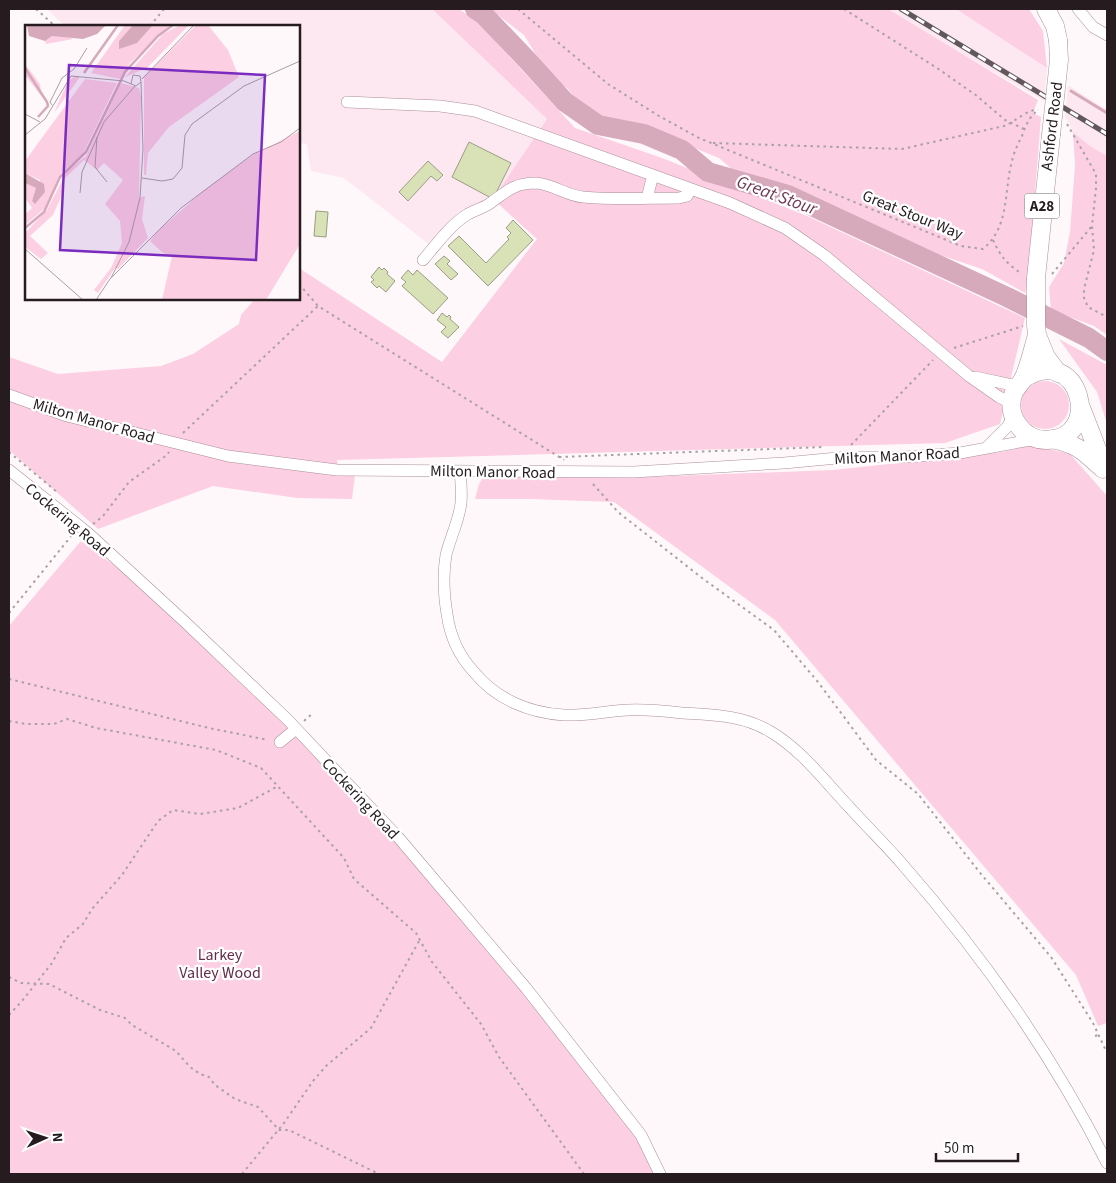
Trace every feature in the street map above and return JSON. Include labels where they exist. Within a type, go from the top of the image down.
[{"type":"highway","name":"Ashford Road","points":[[1020,382],[1036,329],[1036,288],[1059,60],[1055,26],[1046,9]]},
{"type":"highway","name":"Ashford Road","points":[[1036,329],[1046,357],[1058,373]]},
{"type":"highway","points":[[1044,439],[1062,436],[1076,423],[1080,405],[1079,395],[1074,385],[1067,378],[1049,370],[1031,374],[1020,382],[1012,410],[1018,426],[1026,434],[1044,439],[1071,443],[1080,448],[1107,472]]},
{"type":"highway","points":[[1080,405],[1099,454],[1107,468]]},
{"type":"street","points":[[1078,9],[1093,27],[1107,35]]},
{"type":"street","points":[[347,102],[440,106],[475,112],[730,203],[785,228],[824,255],[940,353],[1012,410],[1008,426],[986,448]]},
{"type":"street","points":[[647,198],[653,176]]},
{"type":"street","points":[[423,260],[454,225],[469,213],[486,206],[511,187],[538,183],[552,186],[580,197],[647,198],[679,198],[687,196],[691,189]]},
{"type":"street","points":[[968,376],[1020,382]]},
{"type":"street","name":"Milton Manor Road","points":[[9,395],[67,416],[228,456],[337,470],[643,472],[848,457],[905,457],[960,453],[1044,439]]},
{"type":"street","name":"Cockering Road","points":[[9,470],[79,526],[185,622],[296,729],[398,837],[526,988],[641,1136],[660,1174]]},
{"type":"street","points":[[460,471],[461,502],[455,531],[446,555],[446,606],[455,644],[465,662],[480,680],[491,690],[517,705],[548,713],[565,715],[645,710],[717,714],[741,719],[762,727],[788,744],[903,864],[947,918],[1046,1056],[1107,1163]]},
{"type":"street","points":[[280,742],[296,729]]},
{"type":"path","points":[[36,9],[54,25]]},
{"type":"path","points":[[151,25],[164,9]]},
{"type":"path","name":"Great Stour Way","points":[[518,9],[608,84],[659,116],[711,143],[961,246],[983,249],[993,240]]},
{"type":"path","points":[[844,9],[937,68],[977,96],[999,116],[1024,129]]},
{"type":"path","points":[[711,143],[902,149],[1012,123],[1033,110],[1038,110],[1030,116],[1011,165],[1004,211],[993,240],[1000,256],[1036,288],[1054,272],[1092,226]]},
{"type":"path","points":[[1064,120],[1096,174],[1092,226],[1094,250],[1084,289],[1084,298],[1088,307],[1107,317]]},
{"type":"path","points":[[300,285],[318,306],[584,473],[618,512],[702,578],[774,630],[818,682],[876,760],[918,794],[981,874],[1051,957],[1093,1023],[1107,1053]]},
{"type":"path","points":[[173,442],[318,306]]},
{"type":"path","points":[[850,446],[940,353],[1021,326],[1036,329]]},
{"type":"path","points":[[559,457],[830,447]]},
{"type":"path","points":[[9,613],[79,526],[90,528],[129,482],[167,455]]},
{"type":"path","points":[[9,679],[209,728],[280,742]]},
{"type":"path","points":[[9,721],[26,724],[54,724],[67,719],[96,728],[216,750],[261,768],[344,858],[354,879],[416,933],[432,962],[481,1024],[499,1058],[584,1174]]},
{"type":"path","points":[[9,1015],[52,963],[66,938],[83,924],[92,910],[122,875],[158,821],[173,810],[200,814],[238,808],[278,786]]},
{"type":"path","points":[[242,1174],[279,1130],[313,1081],[326,1066],[371,1028],[420,940]]},
{"type":"path","points":[[9,977],[21,983],[49,984],[100,1010],[125,1018],[132,1025],[176,1051],[190,1067],[200,1074],[209,1077],[215,1085],[235,1099],[258,1107],[279,1130],[289,1130],[379,1174]]},
{"type":"shaded area","points":[[47,9],[432,9],[547,119],[493,199],[430,245],[344,178],[311,171],[307,144],[300,143],[300,25],[64,25]]},
{"type":"shaded area","points":[[888,9],[956,9],[1047,68],[1044,101],[947,45]]},
{"type":"shaded area","points":[[1068,85],[1107,110],[1107,156],[1090,146],[1073,132],[1065,116]]},
{"type":"green space","points":[[432,9],[459,9],[478,22],[575,128],[662,158],[807,216],[1025,318],[1000,424],[945,443],[337,460],[339,473],[355,474],[352,499],[297,498],[213,486],[98,529],[9,450],[9,357],[58,374],[161,366],[193,354],[239,324],[241,315],[254,300],[300,300],[300,269],[442,362],[537,239],[493,199],[547,119]]},
{"type":"green space","points":[[490,9],[888,9],[1038,100],[1033,113],[1041,117],[1029,266],[1025,293],[982,269],[931,252],[788,190],[734,171],[719,158],[655,132],[607,120],[582,109],[568,89],[548,74],[524,35]]},
{"type":"green space","points":[[956,9],[1029,9],[1043,31],[1047,68]]},
{"type":"green space","points":[[1073,132],[1090,146],[1107,156],[1107,335],[1094,326],[1051,310],[1049,287],[1064,263],[1070,232],[1075,165]]},
{"type":"green space","points":[[1059,339],[1107,365],[1107,424],[1097,392]]},
{"type":"green space","points":[[1040,381],[1050,381],[1059,385],[1065,391],[1068,396],[1068,414],[1059,425],[1050,429],[1040,429],[1031,425],[1025,419],[1021,410],[1021,400],[1025,391],[1031,385]]},
{"type":"green space","points":[[1031,445],[1070,454],[1107,496],[1107,1023],[1098,1026],[1076,975],[775,620],[614,502],[475,499],[479,484],[484,476],[620,478],[833,470],[1002,452]]},
{"type":"green space","name":"Larkey Valley Wood","points":[[81,541],[148,590],[222,657],[400,847],[523,991],[638,1138],[656,1174],[9,1174],[9,626]]},
{"type":"building","points":[[469,142],[511,163],[493,199],[452,177]]},
{"type":"building","points":[[428,161],[443,175],[437,181],[431,176],[408,201],[399,192]]},
{"type":"building","points":[[316,211],[328,212],[326,237],[314,236]]},
{"type":"building","points":[[513,220],[533,240],[488,286],[448,246],[459,236],[486,263],[509,239],[507,237],[511,233],[506,228]]},
{"type":"building","points":[[444,256],[450,261],[447,264],[458,274],[451,280],[435,264]]},
{"type":"building","points":[[379,267],[382,270],[384,268],[388,272],[387,274],[395,281],[386,292],[379,286],[377,288],[371,282],[374,280],[371,277]]},
{"type":"building","points":[[408,270],[413,275],[417,270],[448,298],[433,314],[402,286],[406,282],[401,278]]},
{"type":"building","points":[[442,313],[447,317],[449,315],[450,319],[459,327],[448,338],[441,332],[446,327],[437,320]]},
{"type":"waterway","name":"Great Stour","points":[[475,9],[484,15],[565,102],[598,125],[644,134],[682,150],[708,172],[788,195],[1007,297],[1089,338],[1107,351]]},
{"type":"waterway","points":[[1071,91],[1107,113]]},
{"type":"railway","points":[[901,9],[1107,134]]}]
